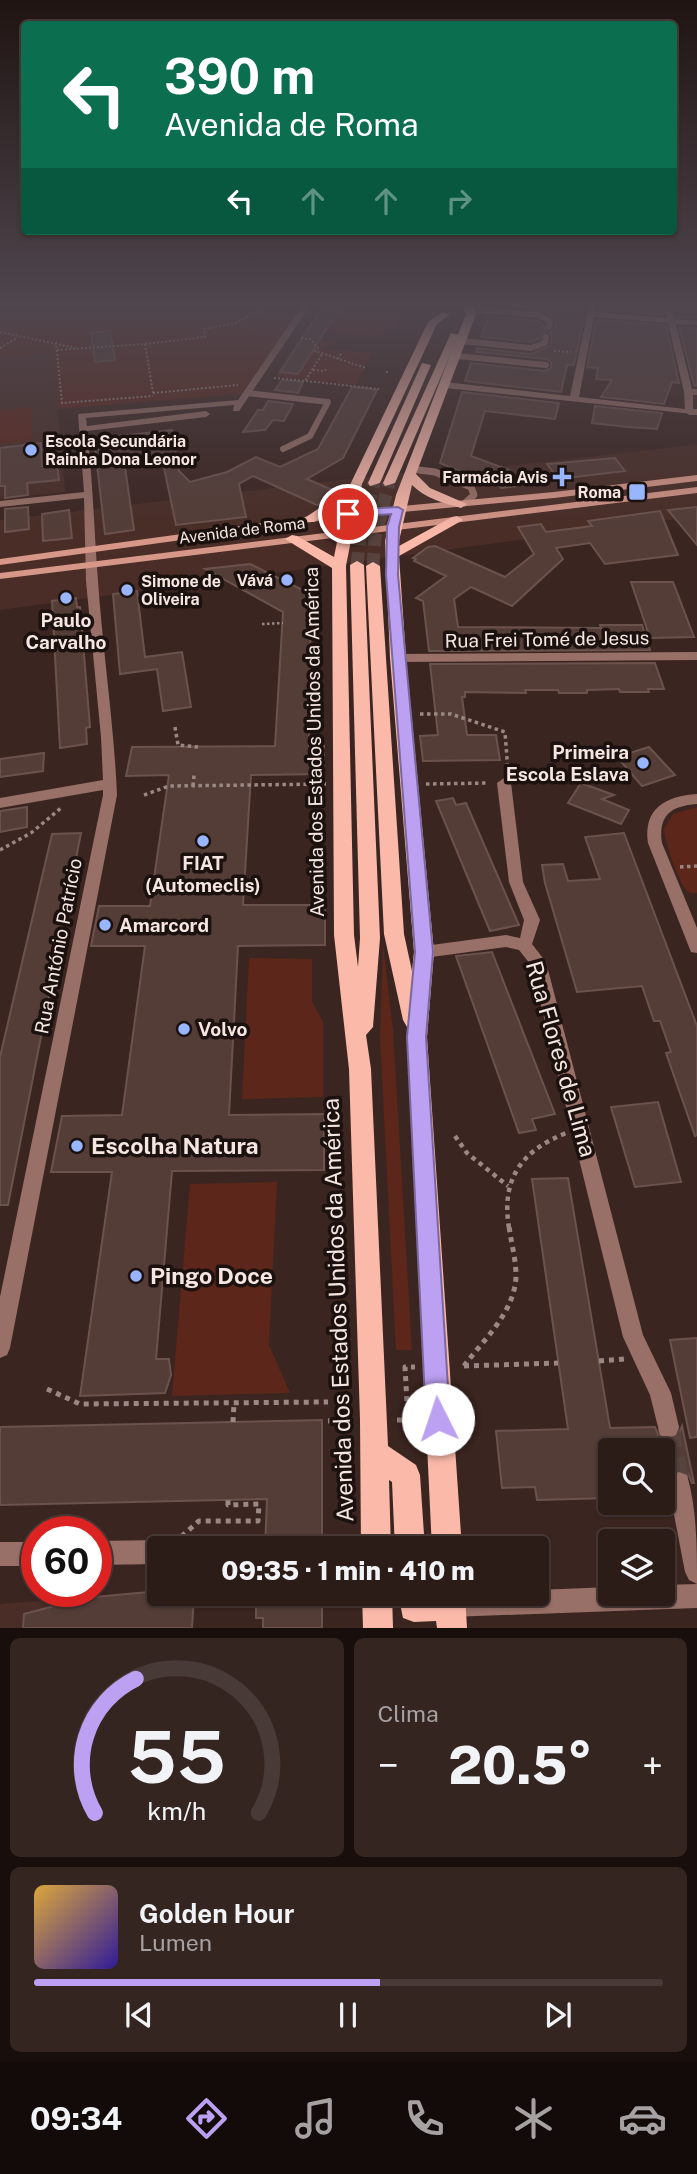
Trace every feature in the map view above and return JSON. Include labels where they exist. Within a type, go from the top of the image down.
[{"type":"main road","name":"Avenida dos Estados Unidos da América","points":[[405,382],[354,491],[344,533],[356,566],[394,934],[416,1037],[446,1536]]},
{"type":"main road","name":"Avenida dos Estados Unidos da América","points":[[374,483],[417,382]]},
{"type":"main road","points":[[389,483],[432,382]]},
{"type":"main road","name":"Avenida dos Estados Unidos da América","points":[[416,1037],[424,952],[398,658],[393,527],[410,472],[447,382]]},
{"type":"main road","points":[[410,472],[415,483],[427,492],[463,503]]},
{"type":"main road","name":"Avenida de Roma","points":[[0,562],[348,514],[697,478]]},
{"type":"main road","name":"Avenida de Roma","points":[[0,576],[697,490]]},
{"type":"main road","points":[[309,519],[354,491]]},
{"type":"main road","points":[[392,555],[415,540],[457,520]]},
{"type":"main road","points":[[292,539],[356,566]]},
{"type":"main road","name":"Avenida dos Estados Unidos da América","points":[[356,566],[344,935],[360,1069],[376,1536]]},
{"type":"main road","points":[[373,1452],[406,1475],[409,1536]]},
{"type":"main road","points":[[377,1606],[378,1628]]},
{"type":"main road","points":[[414,1606],[451,1609]]},
{"type":"street","points":[[244,398],[255,382]]},
{"type":"street","points":[[574,399],[577,382]]},
{"type":"street","points":[[446,385],[693,408],[692,392]]},
{"type":"street","name":"Rua António Patrício","points":[[0,1348],[110,783],[81,416],[244,398]]},
{"type":"street","points":[[0,504],[89,494]]},
{"type":"street","name":"Rua Frei Tomé de Jesus","points":[[398,658],[697,656]]},
{"type":"street","points":[[0,803],[110,783]]},
{"type":"street","name":"Rua Flores de Lima","points":[[505,783],[516,882],[532,920],[524,945],[538,962],[633,1337],[641,1359],[660,1393],[668,1427]]},
{"type":"street","points":[[697,799],[680,800],[664,807],[654,819],[652,827],[655,843],[689,908],[697,947]]},
{"type":"street","points":[[424,952],[506,941],[524,945]]},
{"type":"street","points":[[679,1483],[697,1572]]},
{"type":"street","points":[[112,1553],[147,1552]]},
{"type":"street","points":[[0,1554],[21,1554]]},
{"type":"street","points":[[451,1609],[697,1596]]},
{"type":"lane","points":[[244,398],[328,402],[310,436],[283,449]]},
{"type":"lane","points":[[410,472],[427,470],[471,487],[474,495],[463,503]]},
{"type":"path","points":[[60,382],[62,403],[239,384]]},
{"type":"path","points":[[151,382],[154,407]]},
{"type":"path","points":[[315,382],[379,389]]},
{"type":"path","points":[[262,624],[283,623]]},
{"type":"path","points":[[309,623],[318,623]]},
{"type":"path","points":[[410,785],[505,783],[509,768],[505,732],[451,713],[420,714]]},
{"type":"path","points":[[175,727],[178,745],[198,747]]},
{"type":"path","points":[[193,786],[194,775]]},
{"type":"path","points":[[144,795],[169,786],[329,784]]},
{"type":"path","points":[[0,850],[31,833],[82,790]]},
{"type":"path","points":[[674,868],[697,866]]},
{"type":"path","points":[[464,1366],[505,1310],[513,1294],[513,1258],[506,1217],[508,1186],[524,1159],[539,1146],[551,1138],[581,1128]]},
{"type":"path","points":[[455,1136],[467,1153],[508,1186]]},
{"type":"path","points":[[599,1361],[641,1359]]},
{"type":"path","points":[[47,1389],[80,1404],[328,1402]]},
{"type":"path","points":[[233,1422],[234,1403]]},
{"type":"path","points":[[182,1536],[199,1521],[258,1521],[259,1504],[228,1505],[228,1500]]},
{"type":"shaded area","name":"Escola Secundária Rainha Dona Leonor","points":[[0,382],[56,382],[65,492],[0,499]]},
{"type":"shaded area","points":[[56,382],[250,382],[241,394],[58,409]]},
{"type":"shaded area","points":[[325,382],[357,382],[355,385]]},
{"type":"shaded area","points":[[31,407],[32,440],[0,444],[0,410]]},
{"type":"shaded area","points":[[697,445],[697,516],[0,610],[0,520],[419,471],[497,467]]},
{"type":"shaded area","points":[[697,807],[697,893],[692,893],[686,890],[679,878],[664,829],[673,814]]},
{"type":"shaded area","points":[[383,943],[393,1031],[412,1350],[396,1350],[380,1037]]},
{"type":"shaded area","points":[[249,958],[312,959],[312,1001],[323,1022],[323,1097],[242,1099]]},
{"type":"shaded area","points":[[277,1182],[269,1345],[290,1393],[172,1396],[190,1184]]},
{"type":"shaded area","points":[[147,1592],[147,1606],[193,1606],[192,1628],[0,1628],[0,1604],[21,1602],[21,1607],[112,1607],[112,1595]]},
{"type":"building","points":[[281,382],[303,382],[298,393],[275,390]]},
{"type":"building","points":[[473,382],[563,382],[561,392]]},
{"type":"building","points":[[611,382],[679,382],[679,383],[672,382],[664,404],[601,397]]},
{"type":"building","points":[[352,387],[377,390],[343,458],[307,479],[337,492],[317,505],[253,476],[239,484],[246,517],[176,525],[163,463],[123,453],[134,530],[105,534],[94,439],[172,430],[179,471],[190,482],[227,472],[256,457],[280,467],[318,449]]},
{"type":"building","points":[[462,392],[559,403],[555,419],[485,411],[471,456],[509,470],[518,486],[501,488],[494,480],[490,484],[440,463]]},
{"type":"building","points":[[268,401],[293,404],[284,421],[273,420],[265,430],[243,432],[258,410],[263,410]]},
{"type":"building","points":[[595,406],[662,413],[657,429],[628,427],[592,423]]},
{"type":"building","points":[[41,443],[42,466],[57,464],[59,480],[27,483],[28,495],[5,498],[5,486],[0,486],[0,448]]},
{"type":"building","points":[[615,458],[625,471],[558,479],[547,464]]},
{"type":"building","points":[[28,507],[29,529],[5,532],[5,509]]},
{"type":"building","points":[[697,507],[697,545],[668,510]]},
{"type":"building","points":[[69,510],[72,538],[43,541],[42,514]]},
{"type":"building","points":[[660,511],[678,555],[605,564],[590,543],[556,548],[563,559],[512,606],[471,587],[454,599],[458,627],[601,628],[600,625],[642,625],[650,650],[429,651],[423,601],[416,598],[446,576],[414,561],[416,559],[413,558],[428,547],[435,546],[505,577],[534,554],[518,527],[541,524],[546,532],[592,526],[588,521]]},
{"type":"building","points":[[250,564],[311,594],[309,746],[324,746],[324,774],[251,775],[243,905],[325,905],[325,945],[238,946],[229,1115],[324,1114],[324,1170],[172,1171],[156,1359],[169,1359],[171,1375],[165,1393],[80,1396],[112,1172],[51,1172],[62,1116],[122,1115],[145,946],[91,946],[99,906],[150,906],[169,775],[126,776],[132,747],[275,746],[283,612],[205,569]]},
{"type":"building","points":[[631,582],[673,582],[694,637],[650,638]]},
{"type":"building","points":[[137,591],[145,657],[182,652],[191,707],[163,711],[157,669],[120,674],[113,594]]},
{"type":"building","points":[[76,598],[77,607],[80,607],[90,727],[86,728],[87,744],[60,748],[52,601]]},
{"type":"building","points":[[655,663],[664,689],[648,689],[649,692],[620,692],[619,689],[587,690],[587,693],[559,693],[558,690],[525,690],[526,693],[465,692],[465,697],[462,697],[467,735],[496,735],[500,760],[423,761],[420,736],[438,735],[430,664]]},
{"type":"building","name":"Primeira Escola Eslava","points":[[649,747],[675,775],[642,786],[617,757]]},
{"type":"building","points":[[44,753],[43,771],[0,777],[0,759]]},
{"type":"building","points":[[581,783],[614,795],[602,799],[629,810],[621,824],[568,803]]},
{"type":"building","points":[[453,798],[456,805],[466,803],[519,925],[490,931],[436,801]]},
{"type":"building","points":[[27,807],[27,827],[0,832],[0,811]]},
{"type":"building","points":[[81,833],[8,1205],[0,1205],[0,1057],[52,834]]},
{"type":"building","points":[[624,833],[697,1026],[695,1136],[666,1053],[671,1052],[660,1021],[654,1021],[642,986],[577,992],[545,883],[542,865],[563,864],[568,881],[600,879],[585,837]]},
{"type":"building","points":[[492,952],[555,1114],[532,1119],[536,1130],[519,1133],[456,956]]},
{"type":"building","points":[[658,1102],[681,1182],[635,1187],[611,1107]]},
{"type":"building","points":[[568,1178],[610,1428],[655,1427],[659,1437],[662,1438],[598,1438],[598,1498],[537,1500],[535,1487],[502,1488],[496,1431],[568,1429],[532,1179]]},
{"type":"building","points":[[697,1338],[697,1437],[690,1438],[670,1340]]},
{"type":"building","points":[[322,1420],[322,1536],[266,1536],[267,1499],[0,1505],[0,1427]]},
{"type":"building","points":[[682,1426],[694,1483],[688,1473],[675,1471],[674,1438],[678,1436]]},
{"type":"building","points":[[147,1592],[147,1606],[193,1606],[192,1628],[23,1628],[24,1614],[50,1607],[112,1607],[112,1595]]},
{"type":"building","points":[[256,1606],[322,1606],[322,1628],[263,1628],[263,1618],[256,1618]]},
{"type":"tunnel","points":[[357,565],[360,537],[374,483]]},
{"type":"tunnel","points":[[373,566],[375,537],[389,483]]},
{"type":"tunnel","points":[[668,1427],[679,1483]]},
{"type":"place","name":"Escola Secundária Rainha Dona Leonor","points":[[31,450]]},
{"type":"place","name":"Farmácia Avis","points":[[562,477]]},
{"type":"place","name":"Roma","points":[[637,492]]},
{"type":"place","name":"Vává","points":[[287,580]]},
{"type":"place","name":"Simone de Oliveira","points":[[127,590]]},
{"type":"place","name":"Paulo Carvalho","points":[[66,598]]},
{"type":"place","name":"Primeira Escola Eslava","points":[[643,763]]},
{"type":"place","name":"FIAT (Automeclis)","points":[[203,841]]},
{"type":"place","name":"Amarcord","points":[[105,925]]},
{"type":"place","name":"Volvo","points":[[184,1029]]},
{"type":"place","name":"Escolha Natura","points":[[77,1146]]},
{"type":"place","name":"Pingo Doce","points":[[136,1276]]},
{"type":"route","points":[[348,514],[398,510],[393,527],[392,575],[424,952],[416,1037],[438,1419]]}]
